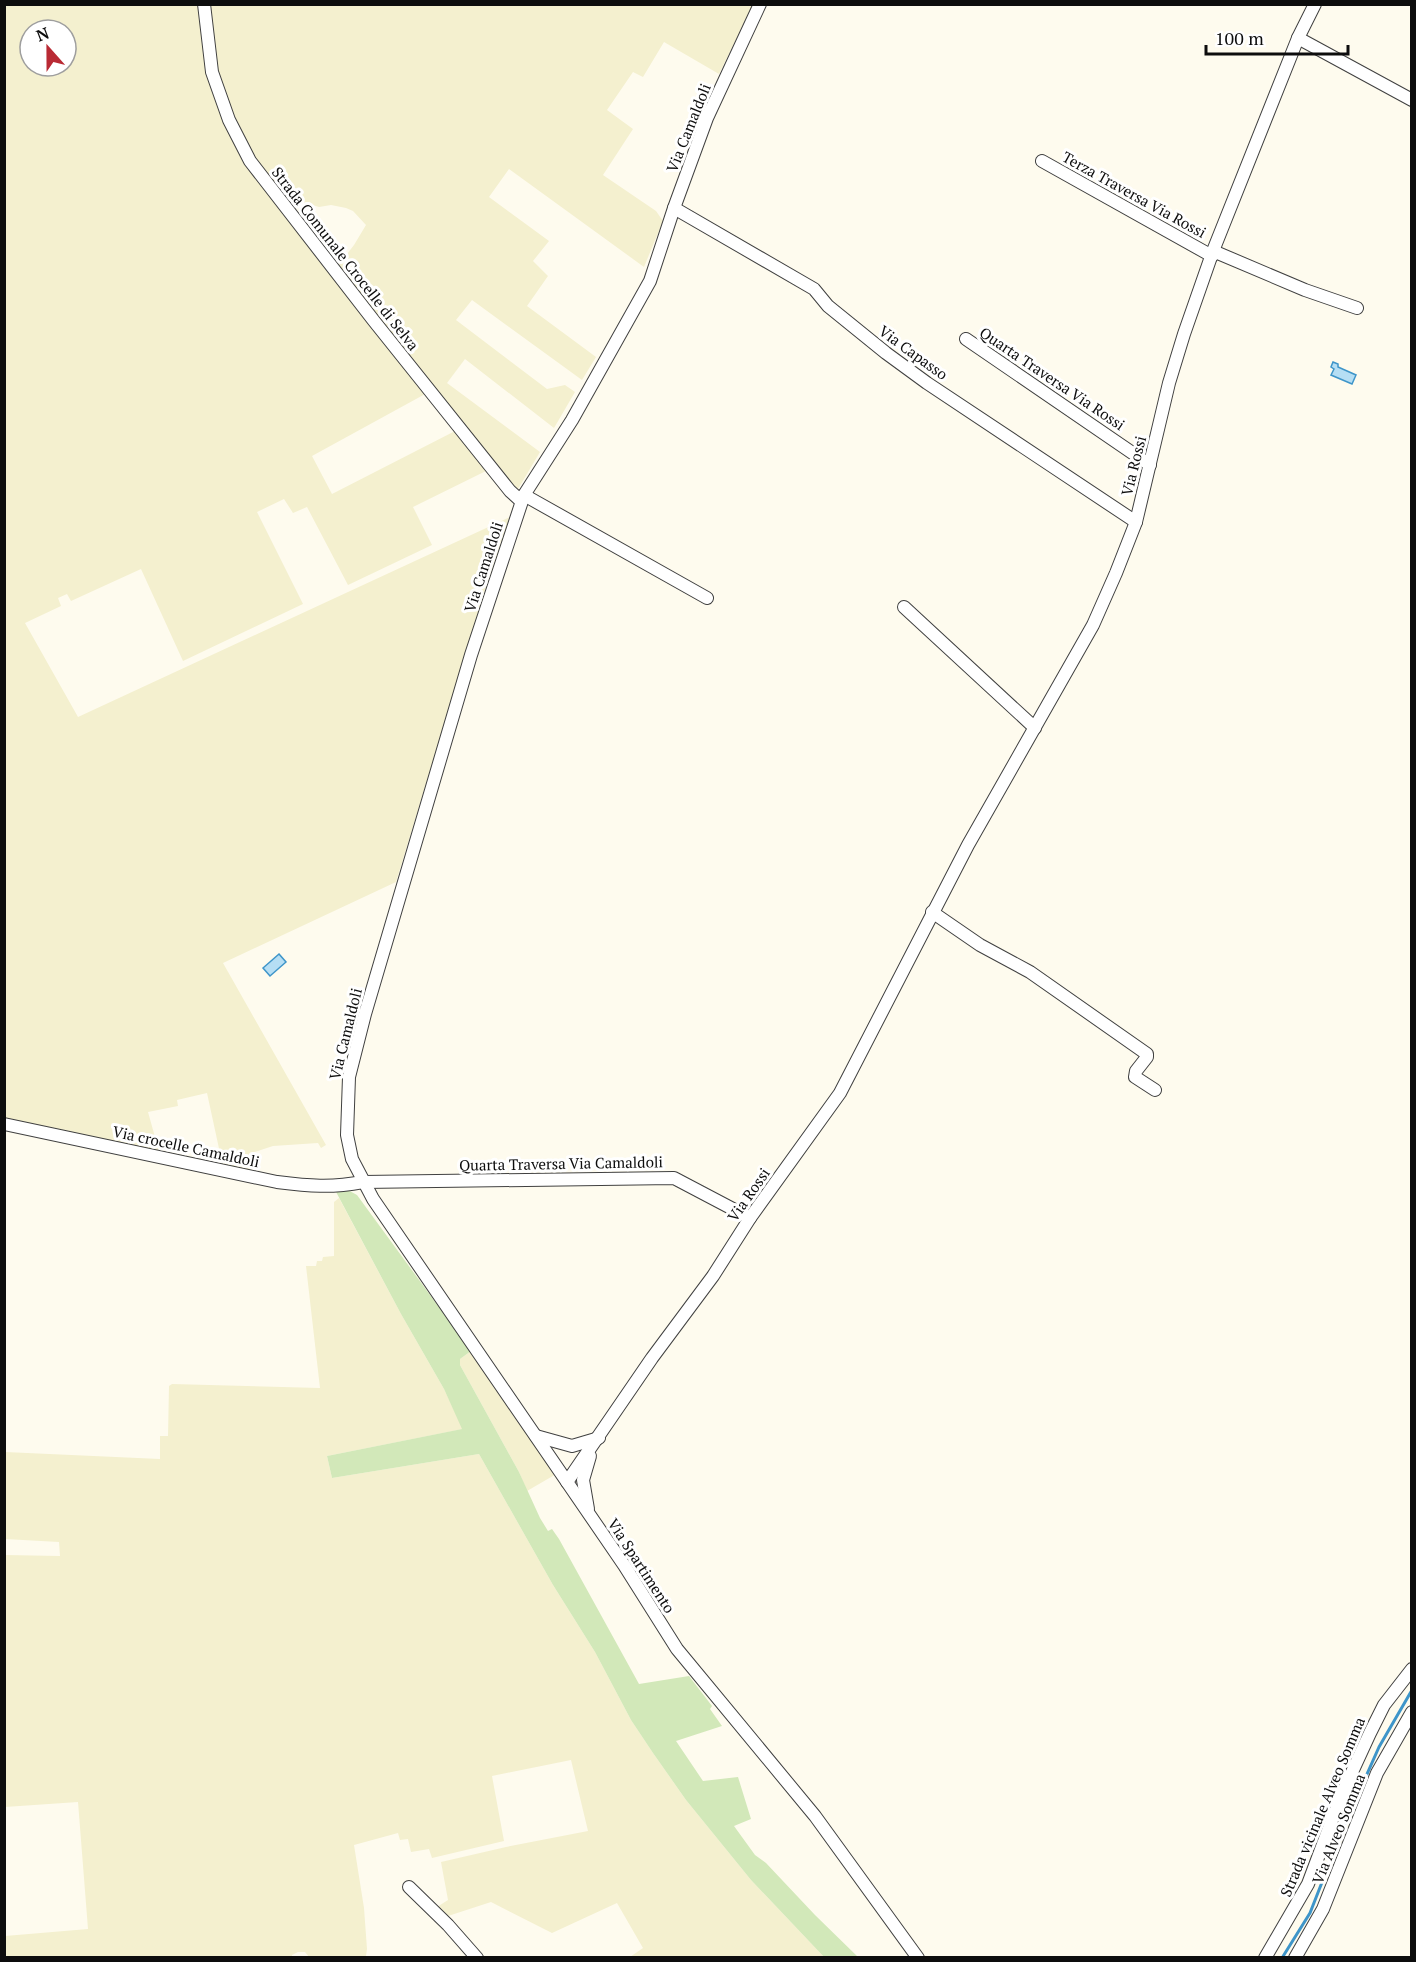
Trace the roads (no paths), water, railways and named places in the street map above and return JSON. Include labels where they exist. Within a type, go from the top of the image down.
[{"type":"street","name":"Strada Comunale Crocelle di Selva","points":[[204,4],[212,72],[229,120],[250,161],[510,491],[707,598]]},
{"type":"street","name":"Via Camaldoli","points":[[361,1179],[352,1159],[347,1135],[349,1077],[365,1014],[471,655],[523,498],[572,420],[650,281],[707,118],[760,4]]},
{"type":"street","name":"Via Rossi","points":[[567,1482],[652,1358],[713,1276],[750,1218],[840,1093],[932,912],[1093,625],[1136,522],[1169,383],[1213,254],[1298,38],[1315,4]]},
{"type":"street","points":[[1298,38],[1412,100]]},
{"type":"street","name":"Terza Traversa Via Rossi","points":[[1042,161],[1213,254],[1357,309]]},
{"type":"street","name":"Via Capasso","points":[[674,208],[814,289],[828,306],[886,354],[1136,522]]},
{"type":"street","name":"Quarta Traversa Via Rossi","points":[[966,339],[1150,465]]},
{"type":"street","points":[[904,607],[1035,728]]},
{"type":"street","points":[[932,912],[980,945],[1030,972],[1147,1054],[1136,1071],[1135,1077],[1155,1090]]},
{"type":"street","name":"Via crocelle Camaldoli","points":[[4,1125],[277,1182],[338,1187],[361,1179]]},
{"type":"street","name":"Quarta Traversa Via Camaldoli","points":[[361,1179],[674,1178],[750,1218]]},
{"type":"street","name":"Via Spartimento","points":[[361,1179],[588,1513],[677,1649],[808,1807],[918,1958]]},
{"type":"street","points":[[536,1436],[572,1446],[595,1443],[584,1480],[588,1513]]},
{"type":"street","name":"Strada vicinale Alveo Somma","points":[[1265,1958],[1308,1884],[1341,1796],[1384,1705],[1412,1669]]},
{"type":"street","name":"Via Alveo Somma","points":[[1295,1958],[1323,1909],[1377,1773],[1412,1712]]},
{"type":"street","points":[[410,1887],[477,1958]]},
{"type":"water","points":[[1333,362],[1338,364],[1338,367],[1356,375],[1352,384],[1331,375],[1334,369],[1331,367]]},
{"type":"water","points":[[279,954],[286,962],[270,976],[263,968]]},
{"type":"waterway","points":[[1282,1958],[1310,1913],[1344,1826],[1379,1747],[1412,1690]]}]
